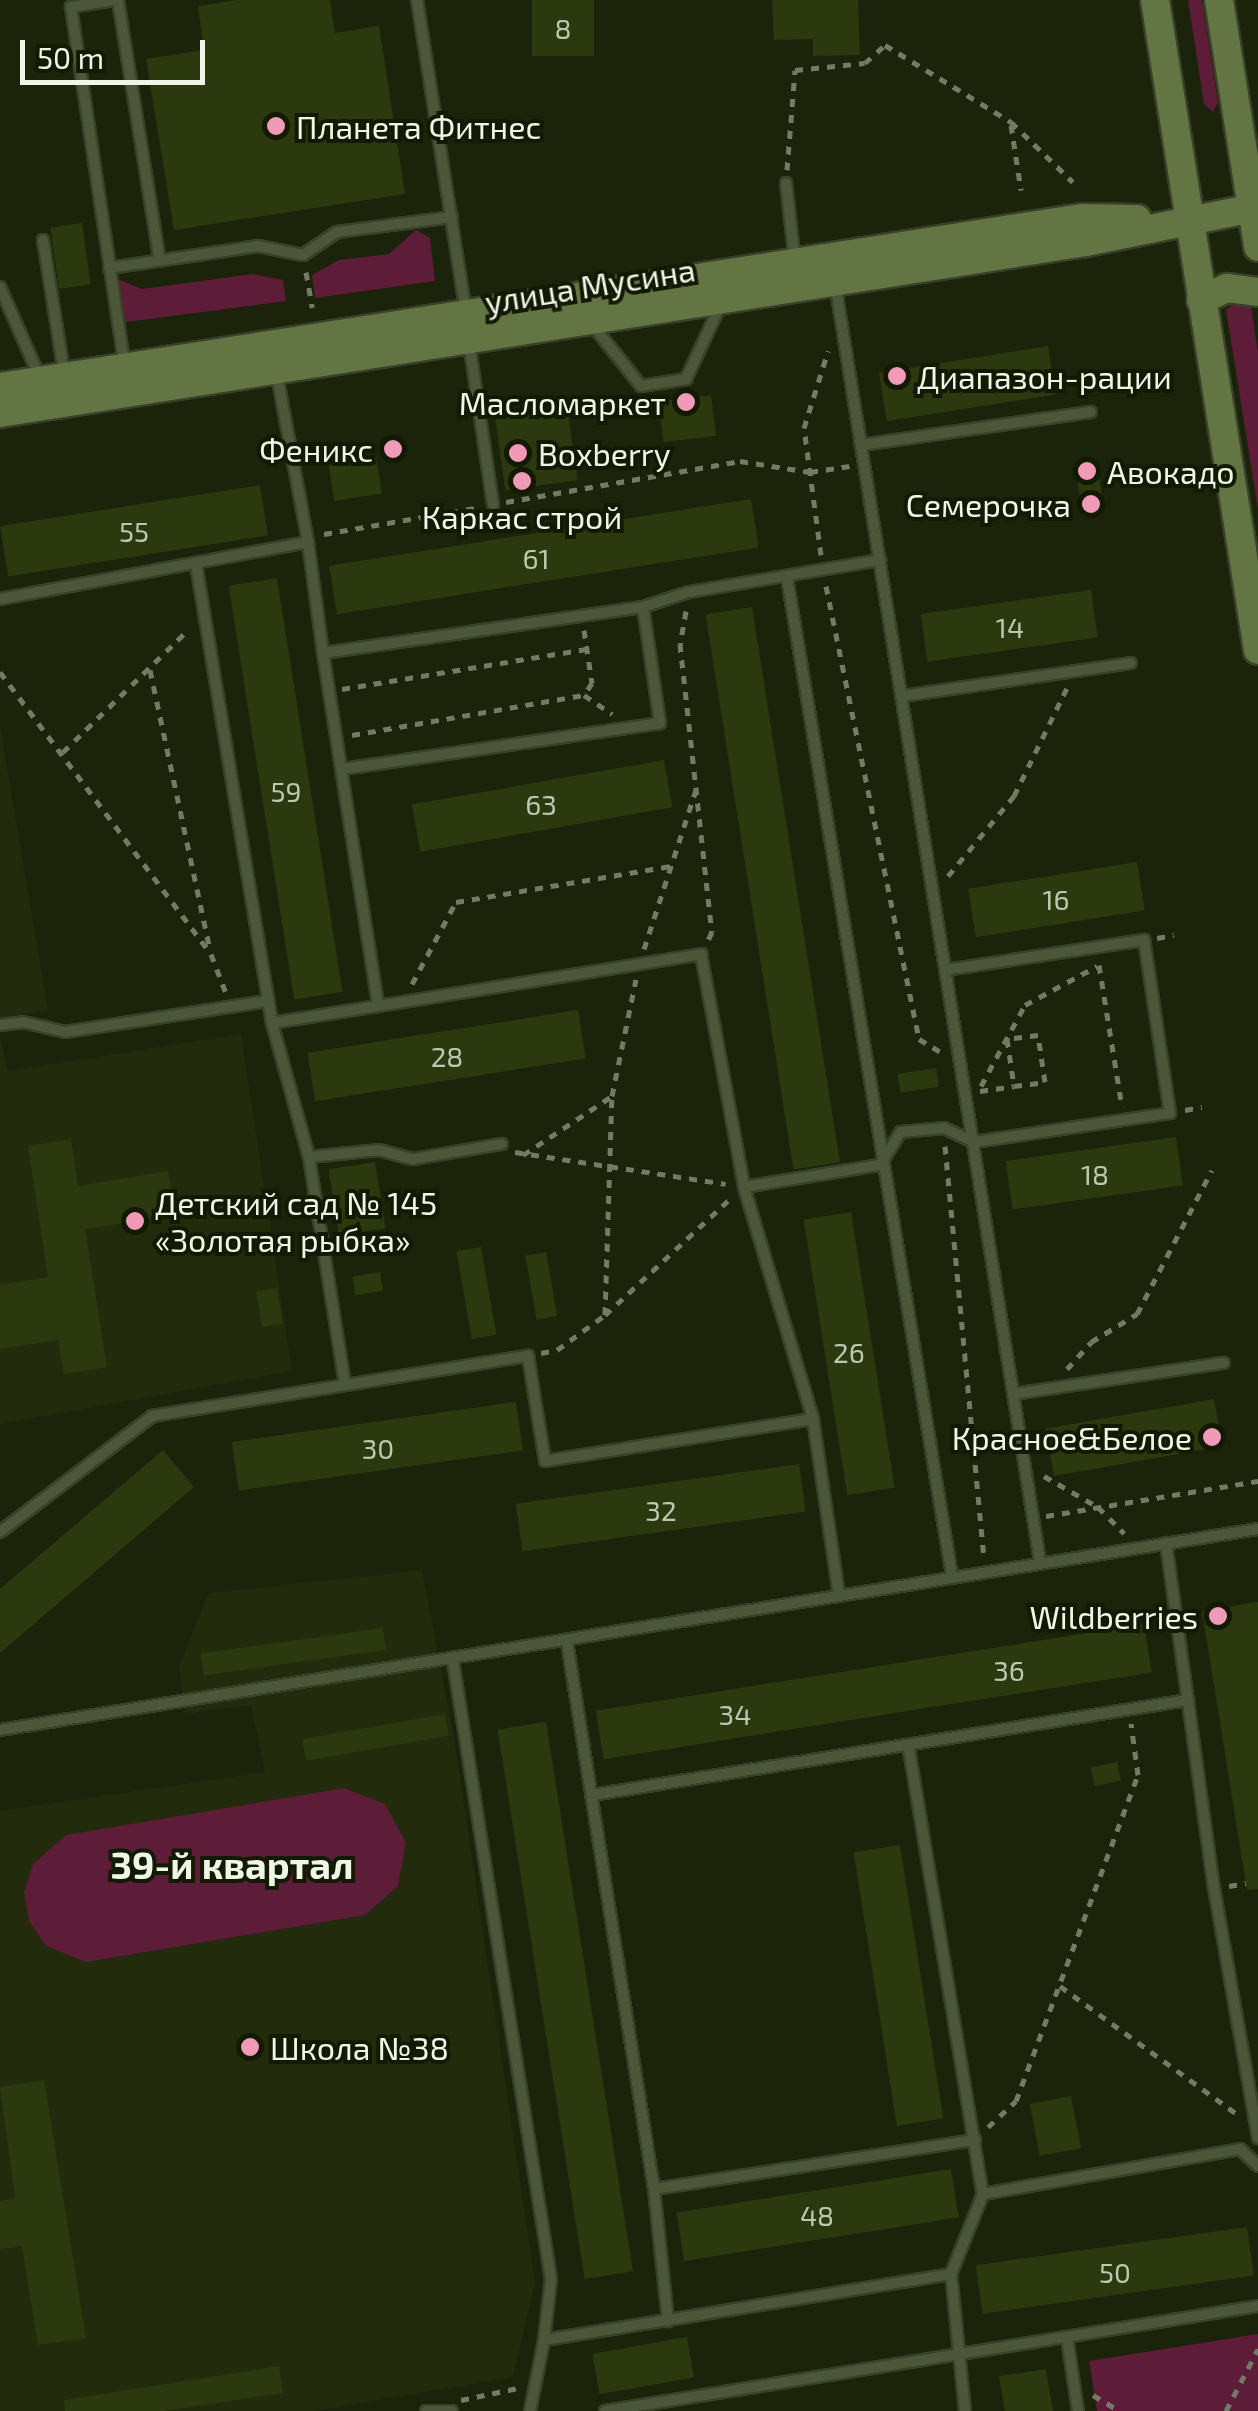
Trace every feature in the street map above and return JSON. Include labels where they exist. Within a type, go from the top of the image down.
[{"type":"street","points":[[1155,0],[1258,650]]},
{"type":"street","points":[[1219,0],[1255,208],[1258,247]]},
{"type":"street","name":"улица Мусина","points":[[467,327],[590,321],[723,300],[833,270],[1082,218],[1188,219],[1255,208]]},
{"type":"street","name":"улица Мусина","points":[[0,413],[274,357],[467,327],[795,263],[833,270]]},
{"type":"street","points":[[1202,300],[1227,288],[1258,292]]},
{"type":"street","name":"улица Мусина","points":[[0,387],[124,368],[274,357]]},
{"type":"lane","points":[[124,368],[71,7],[116,0],[160,261]]},
{"type":"lane","points":[[417,0],[493,504]]},
{"type":"lane","points":[[786,183],[795,263]]},
{"type":"lane","points":[[109,268],[258,246],[303,255],[337,232],[452,216]]},
{"type":"lane","points":[[43,240],[53,379]]},
{"type":"lane","points":[[833,270],[1040,1562]]},
{"type":"lane","points":[[0,286],[53,379]]},
{"type":"lane","points":[[590,321],[642,386],[686,379],[723,300]]},
{"type":"lane","points":[[274,357],[308,542],[378,1004]]},
{"type":"lane","points":[[861,445],[1090,412]]},
{"type":"lane","points":[[0,599],[308,542]]},
{"type":"lane","points":[[323,652],[643,607],[689,592],[880,560]]},
{"type":"lane","points":[[196,564],[272,1024],[309,1157],[345,1384]]},
{"type":"lane","points":[[786,576],[880,1165],[952,1576]]},
{"type":"lane","points":[[342,769],[660,723],[643,607]]},
{"type":"lane","points":[[902,696],[1131,663]]},
{"type":"lane","points":[[744,1187],[880,1165],[901,1132],[944,1128],[974,1142],[1170,1112],[1144,940],[946,970]]},
{"type":"lane","points":[[272,1024],[404,999],[702,954],[744,1187],[813,1420],[839,1596]]},
{"type":"lane","points":[[0,1025],[22,1022],[64,1032],[268,1001]]},
{"type":"lane","points":[[309,1157],[379,1150],[413,1159],[502,1144]]},
{"type":"lane","points":[[0,1532],[152,1416],[528,1356],[544,1461],[813,1420]]},
{"type":"lane","points":[[1014,1394],[1224,1363]]},
{"type":"lane","points":[[0,1730],[454,1661],[985,1570],[1258,1529]]},
{"type":"lane","points":[[1166,1543],[1257,2133]]},
{"type":"lane","points":[[566,1642],[654,2189],[668,2322]]},
{"type":"lane","points":[[454,1661],[551,2279],[530,2411]]},
{"type":"lane","points":[[592,1795],[908,1749],[1188,1700]]},
{"type":"lane","points":[[908,1749],[983,2194],[951,2274],[965,2411]]},
{"type":"lane","points":[[654,2189],[975,2140]]},
{"type":"lane","points":[[983,2194],[1240,2149],[1258,2166]]},
{"type":"lane","points":[[544,2340],[951,2274]]},
{"type":"lane","points":[[605,2411],[1258,2306]]},
{"type":"lane","points":[[1067,2338],[1078,2411]]},
{"type":"lane","points":[[426,2411],[451,2410]]},
{"type":"path","points":[[786,183],[794,70],[866,62],[885,45],[1011,122],[1073,182]]},
{"type":"path","points":[[1011,122],[1021,190]]},
{"type":"path","points":[[830,344],[804,428],[823,571],[918,1039],[952,1058]]},
{"type":"path","points":[[308,542],[322,534],[740,462],[810,472],[864,464]]},
{"type":"path","points":[[689,592],[680,644],[712,932],[702,954]]},
{"type":"path","points":[[63,752],[187,635],[201,593]]},
{"type":"path","points":[[582,616],[592,683],[584,695]]},
{"type":"path","points":[[329,691],[587,649]]},
{"type":"path","points":[[934,894],[1014,796],[1077,668]]},
{"type":"path","points":[[150,670],[211,954],[231,1007]]},
{"type":"path","points":[[0,672],[211,954]]},
{"type":"path","points":[[337,738],[584,695],[630,727]]},
{"type":"path","points":[[604,1315],[612,1096],[639,963],[696,790]]},
{"type":"path","points":[[404,999],[456,902],[671,866]]},
{"type":"path","points":[[1097,947],[1124,1120]]},
{"type":"path","points":[[968,1108],[1025,1006],[1100,965]]},
{"type":"path","points":[[978,1091],[1045,1082],[1038,1035],[1007,1039]]},
{"type":"path","points":[[1007,1039],[1014,1086]]},
{"type":"path","points":[[521,1156],[612,1096]]},
{"type":"path","points":[[944,1128],[985,1570]]},
{"type":"path","points":[[502,1144],[521,1156],[744,1187]]},
{"type":"path","points":[[1049,1389],[1091,1342],[1137,1314],[1212,1170]]},
{"type":"path","points":[[528,1356],[556,1350],[604,1315],[744,1187]]},
{"type":"path","points":[[1024,1464],[1098,1507],[1138,1547]]},
{"type":"path","points":[[1033,1518],[1258,1481]]},
{"type":"path","points":[[975,2140],[1016,2101],[1138,1776],[1129,1710]]},
{"type":"path","points":[[1059,1986],[1257,2133]]},
{"type":"path","points":[[1226,2411],[1258,2349]]},
{"type":"path","points":[[1074,2384],[1120,2411]]},
{"type":"path","points":[[451,2410],[462,2399],[532,2385]]},
{"type":"shaded area","points":[[1188,0],[1202,0],[1218,103],[1213,112],[1204,104]]},
{"type":"shaded area","points":[[416,230],[430,238],[435,281],[315,298],[312,275],[339,260],[389,254]]},
{"type":"shaded area","points":[[253,274],[283,280],[286,301],[119,323],[118,279],[142,289]]},
{"type":"shaded area","points":[[1236,300],[1251,306],[1258,352],[1258,509],[1226,310]]},
{"type":"shaded area","points":[[0,726],[48,1010],[0,1018]]},
{"type":"shaded area","name":"Детский сад № 145 «Золотая рыбка»","points":[[241,1034],[292,1371],[0,1424],[0,1037],[8,1071]]},
{"type":"shaded area","name":"Школа №38","points":[[422,1570],[455,1744],[535,2283],[513,2377],[314,2411],[0,2411],[0,1811],[265,1772],[251,1705],[185,1714],[179,1666],[209,1593]]},
{"type":"shaded area","points":[[344,1788],[385,1804],[406,1843],[398,1886],[365,1915],[86,1962],[46,1946],[29,1921],[24,1892],[33,1864],[66,1835]]},
{"type":"shaded area","points":[[1258,2334],[1258,2411],[1097,2411],[1089,2361]]},
{"type":"building","name":"Планета Фитнес","points":[[238,0],[330,0],[335,33],[379,26],[405,194],[174,230],[146,59],[204,50],[198,6]]},
{"type":"building","points":[[532,0],[594,0],[594,56],[532,56]]},
{"type":"building","points":[[772,0],[858,0],[860,55],[813,56],[813,39],[774,40]]},
{"type":"building","points":[[82,223],[91,284],[59,289],[50,227]]},
{"type":"building","points":[[1048,346],[1056,394],[887,421],[879,373]]},
{"type":"building","points":[[711,395],[716,436],[663,442],[658,401]]},
{"type":"building","points":[[567,405],[578,480],[505,490],[495,415]]},
{"type":"building","points":[[376,457],[382,494],[334,501],[329,465]]},
{"type":"building","points":[[1097,461],[1104,510],[1082,513],[1075,464]]},
{"type":"building","points":[[260,485],[268,535],[8,577],[0,526]]},
{"type":"building","points":[[751,499],[759,547],[337,614],[329,566]]},
{"type":"building","points":[[277,578],[343,992],[294,1000],[229,586]]},
{"type":"building","points":[[1091,590],[1098,638],[927,661],[921,614]]},
{"type":"building","points":[[752,607],[840,1162],[793,1169],[706,614]]},
{"type":"building","points":[[664,760],[672,807],[420,852],[412,804]]},
{"type":"building","points":[[1137,862],[1145,910],[976,937],[968,889]]},
{"type":"building","points":[[578,1010],[586,1058],[315,1101],[307,1053]]},
{"type":"building","points":[[936,1068],[939,1087],[900,1093],[897,1074]]},
{"type":"building","points":[[1176,1137],[1183,1186],[1012,1209],[1006,1161]]},
{"type":"building","points":[[71,1139],[78,1186],[168,1171],[175,1215],[85,1229],[107,1367],[64,1374],[58,1340],[0,1349],[0,1285],[48,1277],[28,1146]]},
{"type":"building","points":[[375,1162],[385,1228],[339,1236],[329,1169]]},
{"type":"building","points":[[851,1212],[895,1488],[847,1495],[804,1220]]},
{"type":"building","points":[[481,1247],[496,1335],[472,1339],[456,1251]]},
{"type":"building","points":[[546,1252],[557,1316],[537,1320],[525,1256]]},
{"type":"building","points":[[380,1272],[383,1291],[355,1295],[352,1276]]},
{"type":"building","points":[[277,1288],[283,1324],[262,1327],[256,1291]]},
{"type":"building","points":[[1214,1399],[1222,1446],[1054,1476],[1046,1429]]},
{"type":"building","points":[[516,1402],[523,1451],[239,1490],[232,1442]]},
{"type":"building","points":[[163,1450],[194,1487],[0,1653],[0,1589]]},
{"type":"building","points":[[799,1464],[806,1512],[522,1551],[516,1504]]},
{"type":"building","points":[[1258,1602],[1258,1889],[1247,1890],[1202,1611]]},
{"type":"building","points":[[1144,1624],[1152,1672],[603,1759],[596,1711]]},
{"type":"building","points":[[383,1628],[386,1650],[204,1675],[201,1654]]},
{"type":"building","points":[[445,1714],[449,1736],[306,1761],[302,1739]]},
{"type":"building","points":[[546,1722],[633,2271],[585,2279],[498,1730]]},
{"type":"building","points":[[1117,1762],[1121,1781],[1095,1786],[1091,1768]]},
{"type":"building","points":[[900,1845],[943,2119],[897,2126],[854,1852]]},
{"type":"building","points":[[44,2080],[86,2338],[38,2345],[22,2246],[0,2249],[0,2201],[15,2198],[0,2087]]},
{"type":"building","points":[[1071,2096],[1081,2148],[1040,2156],[1030,2104]]},
{"type":"building","points":[[951,2169],[959,2217],[684,2261],[676,2212]]},
{"type":"building","points":[[1247,2227],[1254,2276],[982,2314],[976,2265]]},
{"type":"building","points":[[687,2337],[694,2377],[600,2394],[592,2354]]},
{"type":"building","points":[[279,2366],[283,2393],[163,2411],[65,2411],[64,2400]]},
{"type":"building","points":[[1046,2369],[1053,2411],[1005,2411],[999,2376]]},
{"type":"place","name":"Планета Фитнес","points":[[276,126]]},
{"type":"place","name":"Диапазон-рации","points":[[897,376]]},
{"type":"place","name":"Масломаркет","points":[[686,402]]},
{"type":"place","name":"Феникс","points":[[393,449]]},
{"type":"place","name":"Boxberry","points":[[518,453]]},
{"type":"place","name":"Авокадо","points":[[1087,471]]},
{"type":"place","name":"Каркас строй","points":[[522,481]]},
{"type":"place","name":"Семерочка","points":[[1091,504]]},
{"type":"place","name":"Детский сад № 145 «Золотая рыбка»","points":[[135,1221]]},
{"type":"place","name":"Красное&Белое","points":[[1212,1437]]},
{"type":"place","name":"Wildberries","points":[[1218,1616]]},
{"type":"place","name":"Школа №38","points":[[250,2047]]},
{"type":"district","name":"39-й квартал","points":[[232,1865]]}]
